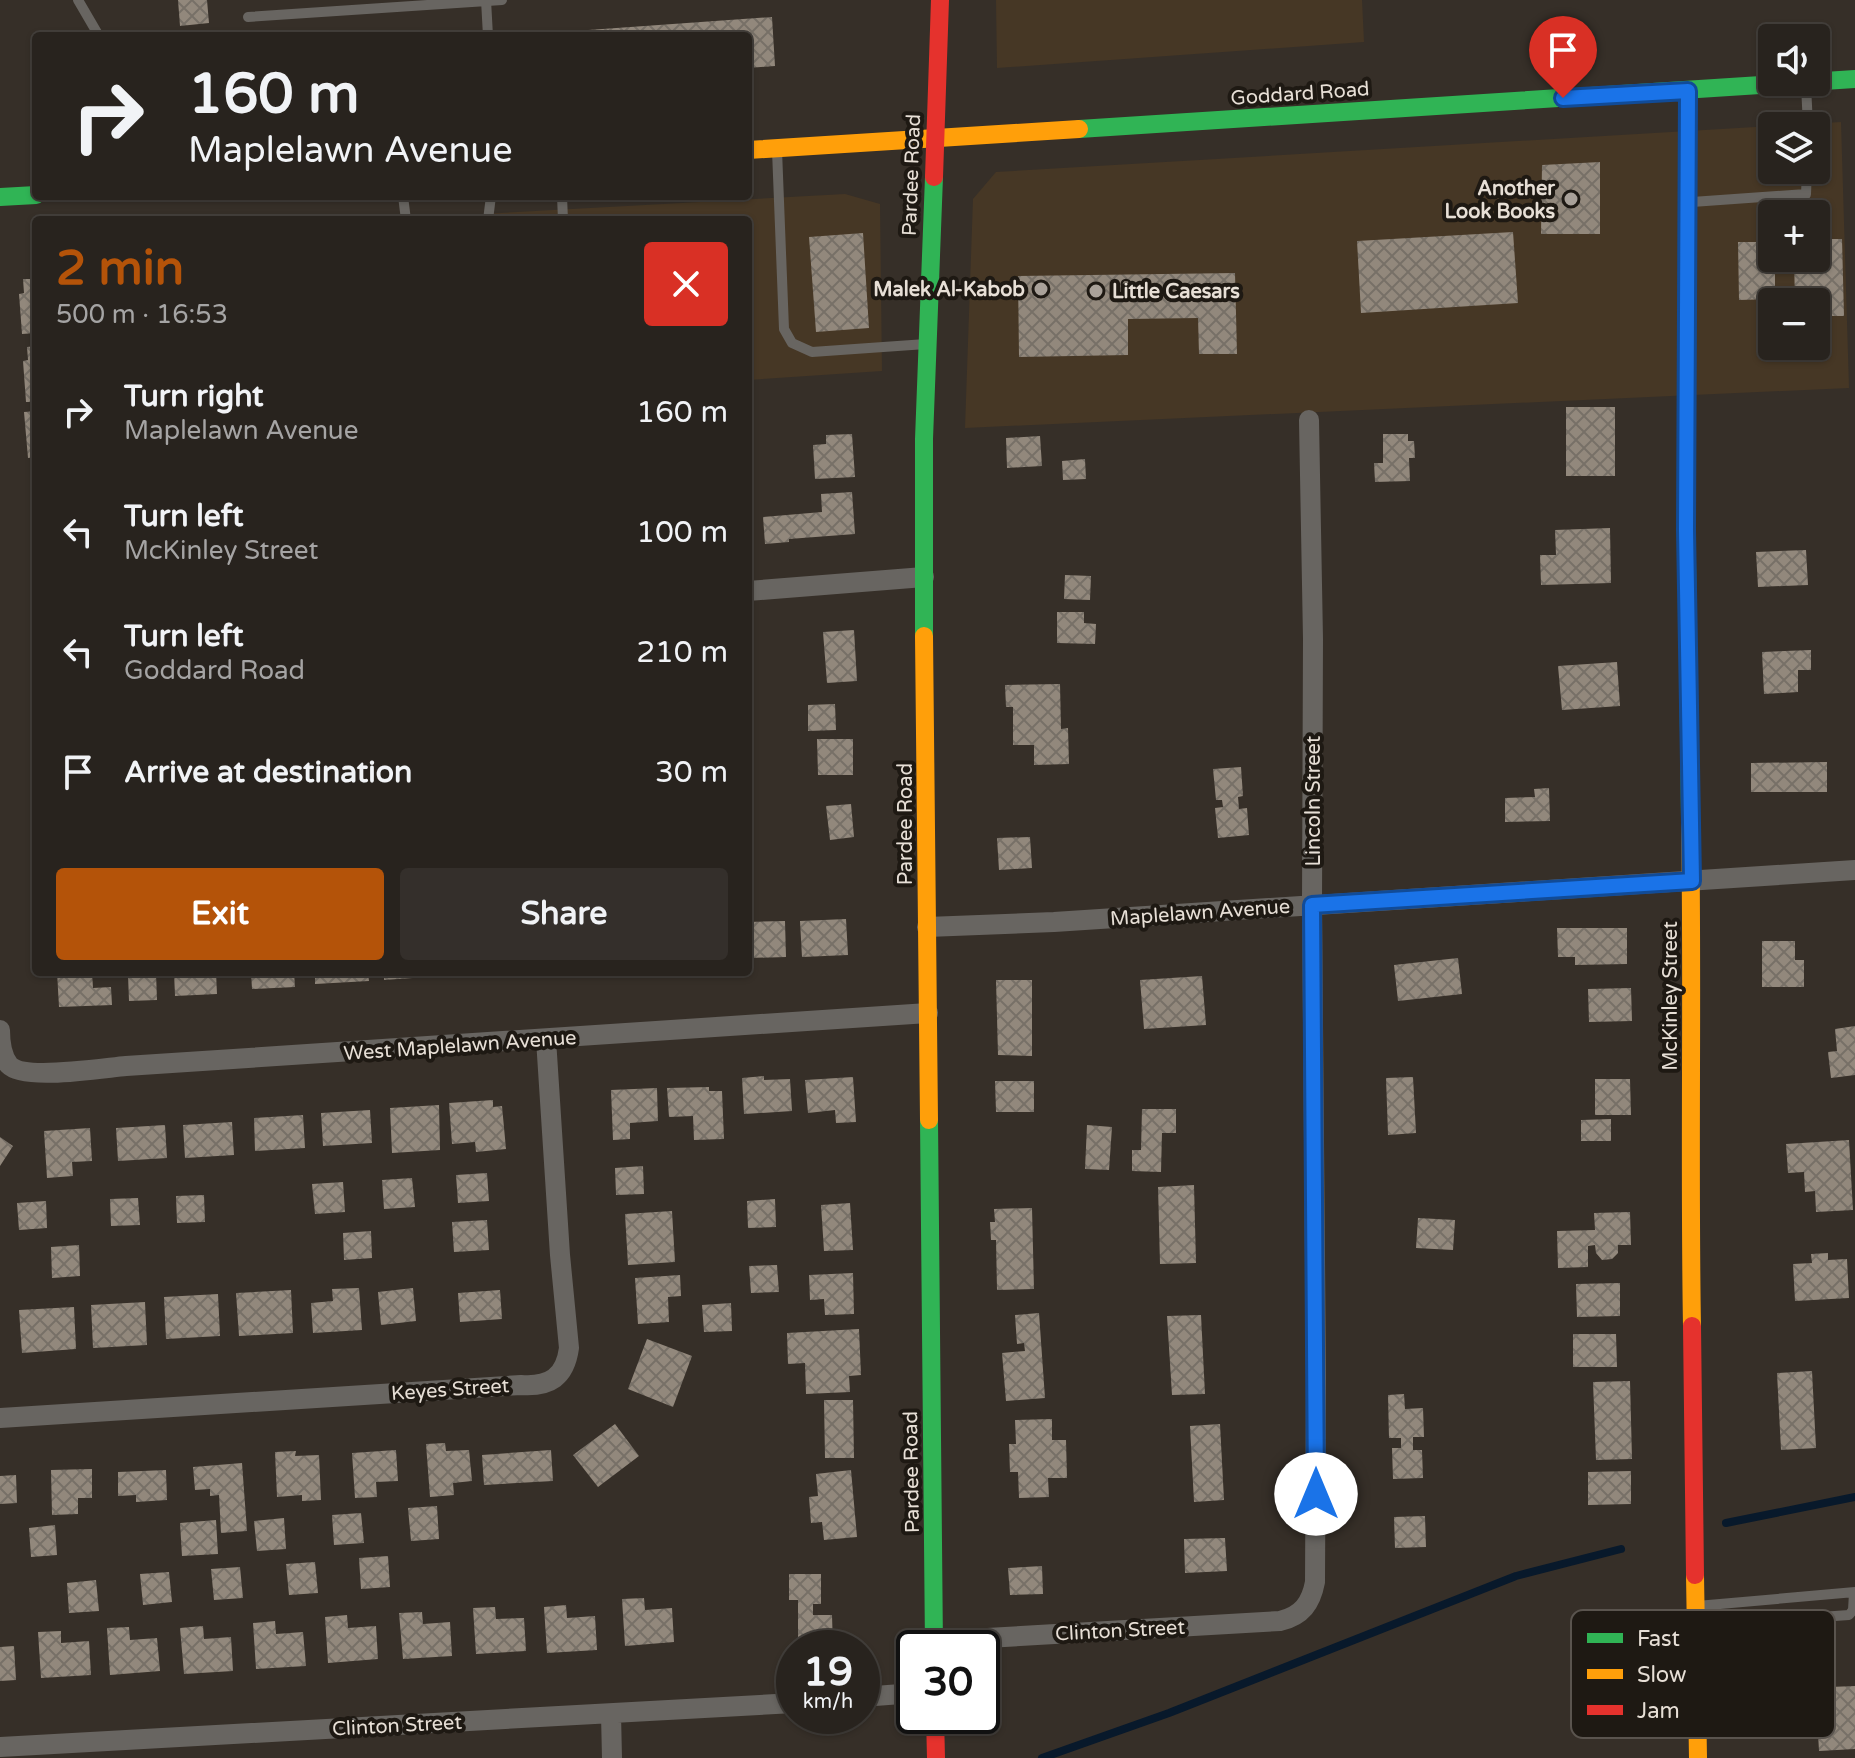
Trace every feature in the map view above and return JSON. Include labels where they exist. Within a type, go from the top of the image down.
[{"type":"main road","name":"Pardee Road","points":[[934,1630],[924,439],[940,0]]},
{"type":"main road","name":"Goddard Road","points":[[1830,81],[1855,79]]},
{"type":"main road","name":"Goddard Road","points":[[752,150],[1758,86]]},
{"type":"main road","name":"McKinley Street","points":[[1688,91],[1686,530],[1692,881],[1693,1130],[1690,1219],[1695,1610]]},
{"type":"main road","points":[[0,197],[32,195]]},
{"type":"main road","points":[[935,1734],[936,1758]]},
{"type":"main road","name":"McKinley Street","points":[[1698,1738],[1698,1758]]},
{"type":"street","name":"Lincoln Street","points":[[1303,1610],[1312,1598],[1315,1582],[1313,639],[1309,420]]},
{"type":"street","points":[[752,591],[924,577]]},
{"type":"street","name":"Maplelawn Avenue","points":[[927,927],[1054,922],[1855,870]]},
{"type":"street","name":"West Maplelawn Avenue","points":[[0,1030],[2,1052],[10,1067],[40,1074],[928,1013]]},
{"type":"street","name":"Keyes Street","points":[[0,1418],[534,1386],[563,1373],[569,1348],[546,1039]]},
{"type":"street","name":"Clinton Street","points":[[1000,1640],[1280,1621],[1290,1619],[1303,1610]]},
{"type":"street","name":"Clinton Street","points":[[0,1747],[776,1704]]},
{"type":"street","points":[[611,1714],[612,1758]]},
{"type":"lane","points":[[78,0],[97,32]]},
{"type":"lane","points":[[248,17],[502,0]]},
{"type":"lane","points":[[486,1],[488,32]]},
{"type":"lane","points":[[777,148],[784,329],[792,343],[812,352],[928,344]]},
{"type":"lane","points":[[1688,202],[1806,194],[1806,184]]},
{"type":"lane","points":[[1695,1606],[1854,1592],[1853,1610],[1849,1615],[1835,1616]]},
{"type":"shaded area","points":[[996,0],[1362,0],[1364,42],[997,68]]},
{"type":"shaded area","points":[[1841,122],[1849,388],[965,428],[973,199],[996,172],[1758,127],[1758,184],[1830,184],[1830,123]]},
{"type":"shaded area","points":[[845,194],[880,204],[882,371],[752,380],[752,216],[446,216],[752,200]]},
{"type":"building","points":[[178,0],[207,0],[209,23],[180,26]]},
{"type":"building","points":[[772,17],[775,66],[752,68],[752,32],[560,32]]},
{"type":"building","name":"Another Look Books","points":[[1600,162],[1600,234],[1541,234],[1542,165]]},
{"type":"building","points":[[1513,232],[1518,303],[1361,313],[1357,241]]},
{"type":"building","points":[[863,233],[869,328],[816,332],[809,237]]},
{"type":"building","points":[[1830,239],[1842,239],[1844,316],[1830,316],[1830,288],[1795,288],[1794,272],[1830,272]]},
{"type":"building","points":[[1738,242],[1758,242],[1758,272],[1775,272],[1775,288],[1758,288],[1758,299],[1739,300]]},
{"type":"building","points":[[1235,273],[1237,354],[1199,354],[1198,318],[1128,319],[1128,355],[1019,357],[1018,276]]},
{"type":"building","points":[[23,279],[32,279],[32,333],[22,334],[19,294],[24,293]]},
{"type":"building","points":[[32,346],[32,402],[26,402],[23,361],[28,360],[27,347]]},
{"type":"building","points":[[1566,407],[1615,407],[1615,476],[1566,476]]},
{"type":"building","points":[[32,411],[32,458],[28,458],[24,412]]},
{"type":"building","points":[[852,434],[855,477],[815,479],[813,445],[826,444],[826,435]]},
{"type":"building","points":[[1383,434],[1408,434],[1408,441],[1414,441],[1415,458],[1409,458],[1410,481],[1375,482],[1374,463],[1383,463]]},
{"type":"building","points":[[1040,436],[1042,466],[1007,468],[1006,438]]},
{"type":"building","points":[[1085,459],[1086,479],[1063,480],[1062,461]]},
{"type":"building","points":[[852,492],[855,534],[765,544],[763,517],[822,512],[821,494]]},
{"type":"building","points":[[1610,528],[1611,583],[1541,585],[1540,555],[1556,555],[1555,530]]},
{"type":"building","points":[[1806,550],[1808,585],[1758,587],[1756,552]]},
{"type":"building","points":[[1065,575],[1091,576],[1090,600],[1064,599]]},
{"type":"building","points":[[1057,612],[1084,612],[1084,623],[1096,624],[1095,644],[1057,643]]},
{"type":"building","points":[[854,630],[857,681],[827,683],[823,632]]},
{"type":"building","points":[[1811,650],[1811,670],[1798,670],[1798,692],[1764,694],[1762,652]]},
{"type":"building","points":[[1617,662],[1620,706],[1562,710],[1558,666]]},
{"type":"building","points":[[1060,684],[1061,729],[1068,728],[1069,764],[1034,765],[1034,745],[1013,745],[1013,707],[1006,707],[1005,685]]},
{"type":"building","points":[[835,704],[836,730],[808,731],[808,705]]},
{"type":"building","points":[[817,739],[853,739],[853,775],[818,775]]},
{"type":"building","points":[[1827,762],[1827,792],[1751,792],[1751,763]]},
{"type":"building","points":[[1241,767],[1243,796],[1238,797],[1239,809],[1247,808],[1249,835],[1218,838],[1215,808],[1223,807],[1222,800],[1216,800],[1213,769]]},
{"type":"building","points":[[1549,788],[1550,821],[1505,822],[1505,798],[1535,797],[1534,789]]},
{"type":"building","points":[[851,804],[854,837],[830,840],[826,806]]},
{"type":"building","points":[[1030,837],[1032,868],[999,870],[997,838]]},
{"type":"building","points":[[846,919],[848,955],[802,957],[800,921]]},
{"type":"building","points":[[785,921],[786,957],[752,958],[752,922]]},
{"type":"building","points":[[1557,928],[1627,928],[1627,964],[1575,965],[1575,957],[1558,957]]},
{"type":"building","points":[[1762,941],[1795,941],[1795,960],[1804,960],[1804,987],[1762,987]]},
{"type":"building","points":[[1458,958],[1462,994],[1398,1001],[1394,965]]},
{"type":"building","points":[[57,976],[92,976],[93,988],[111,987],[112,1005],[59,1007]]},
{"type":"building","points":[[128,976],[156,976],[157,1000],[129,1001]]},
{"type":"building","points":[[174,976],[216,976],[217,994],[175,996]]},
{"type":"building","points":[[251,976],[294,976],[295,987],[252,989]]},
{"type":"building","points":[[315,976],[368,976],[369,981],[315,984]]},
{"type":"building","points":[[384,976],[441,976],[384,980]]},
{"type":"building","points":[[1202,976],[1206,1025],[1144,1029],[1140,980]]},
{"type":"building","points":[[996,980],[1032,980],[1032,1056],[998,1055]]},
{"type":"building","points":[[1631,988],[1632,1021],[1589,1022],[1588,989]]},
{"type":"building","points":[[1855,1026],[1855,1075],[1831,1078],[1828,1052],[1837,1051],[1835,1029]]},
{"type":"building","points":[[764,1076],[764,1080],[790,1079],[792,1111],[744,1114],[742,1078]]},
{"type":"building","points":[[853,1077],[856,1122],[836,1123],[835,1110],[808,1113],[805,1080]]},
{"type":"building","points":[[1413,1077],[1416,1133],[1388,1135],[1386,1078]]},
{"type":"building","points":[[1595,1079],[1630,1079],[1631,1115],[1595,1115]]},
{"type":"building","points":[[995,1081],[1034,1081],[1034,1112],[996,1112]]},
{"type":"building","points":[[709,1087],[709,1091],[722,1091],[724,1139],[694,1140],[693,1116],[669,1117],[667,1088]]},
{"type":"building","points":[[657,1088],[658,1121],[630,1123],[630,1139],[613,1140],[611,1090]]},
{"type":"building","points":[[493,1100],[493,1107],[502,1106],[506,1149],[476,1152],[475,1142],[452,1144],[449,1103]]},
{"type":"building","points":[[439,1105],[440,1150],[392,1153],[390,1108]]},
{"type":"building","points":[[1142,1109],[1176,1109],[1176,1133],[1162,1133],[1161,1172],[1132,1171],[1132,1150],[1141,1150]]},
{"type":"building","points":[[370,1110],[372,1143],[323,1146],[321,1113]]},
{"type":"building","points":[[303,1115],[305,1148],[255,1151],[254,1118]]},
{"type":"building","points":[[1611,1119],[1611,1141],[1581,1141],[1581,1120]]},
{"type":"building","points":[[232,1122],[234,1155],[185,1158],[183,1125]]},
{"type":"building","points":[[165,1125],[167,1158],[118,1161],[116,1128]]},
{"type":"building","points":[[1087,1125],[1112,1127],[1109,1170],[1085,1169]]},
{"type":"building","points":[[90,1128],[92,1161],[72,1162],[73,1176],[47,1178],[44,1131]]},
{"type":"building","points":[[0,1137],[13,1146],[0,1166]]},
{"type":"building","points":[[1849,1140],[1853,1210],[1816,1212],[1815,1191],[1805,1192],[1804,1172],[1788,1173],[1786,1144]]},
{"type":"building","points":[[643,1166],[644,1194],[616,1195],[615,1168]]},
{"type":"building","points":[[487,1173],[489,1201],[458,1203],[456,1175]]},
{"type":"building","points":[[412,1178],[415,1207],[384,1209],[382,1180]]},
{"type":"building","points":[[343,1182],[345,1212],[315,1214],[312,1184]]},
{"type":"building","points":[[1194,1185],[1196,1263],[1160,1264],[1158,1187]]},
{"type":"building","points":[[204,1195],[205,1222],[177,1223],[176,1196]]},
{"type":"building","points":[[138,1198],[140,1225],[111,1226],[110,1199]]},
{"type":"building","points":[[775,1199],[776,1227],[748,1228],[747,1201]]},
{"type":"building","points":[[46,1201],[47,1228],[19,1230],[17,1203]]},
{"type":"building","points":[[850,1203],[853,1250],[824,1251],[821,1205]]},
{"type":"building","points":[[1032,1208],[1034,1289],[997,1290],[996,1240],[991,1240],[990,1222],[995,1222],[994,1209]]},
{"type":"building","points":[[672,1211],[675,1262],[628,1265],[625,1214]]},
{"type":"building","points":[[1630,1212],[1631,1245],[1618,1245],[1618,1253],[1612,1259],[1602,1260],[1596,1253],[1595,1245],[1588,1246],[1588,1267],[1558,1268],[1557,1231],[1595,1230],[1594,1213]]},
{"type":"building","points":[[1418,1218],[1455,1220],[1453,1250],[1416,1248]]},
{"type":"building","points":[[487,1220],[489,1250],[454,1252],[452,1222]]},
{"type":"building","points":[[371,1231],[372,1258],[344,1260],[343,1233]]},
{"type":"building","points":[[79,1245],[80,1276],[52,1278],[51,1247]]},
{"type":"building","points":[[1828,1253],[1828,1260],[1847,1259],[1849,1298],[1795,1301],[1793,1264],[1812,1263],[1811,1254]]},
{"type":"building","points":[[777,1265],[779,1292],[751,1293],[749,1266]]},
{"type":"building","points":[[853,1273],[854,1314],[825,1315],[824,1299],[810,1300],[809,1275]]},
{"type":"building","points":[[680,1275],[681,1296],[668,1297],[669,1322],[638,1324],[635,1278]]},
{"type":"building","points":[[1620,1283],[1620,1316],[1577,1317],[1576,1284]]},
{"type":"building","points":[[359,1288],[362,1330],[313,1333],[311,1303],[333,1301],[332,1289]]},
{"type":"building","points":[[413,1288],[416,1321],[381,1325],[378,1292]]},
{"type":"building","points":[[291,1290],[293,1333],[239,1336],[236,1293]]},
{"type":"building","points":[[500,1290],[502,1319],[460,1322],[458,1293]]},
{"type":"building","points":[[218,1294],[220,1336],[166,1339],[164,1297]]},
{"type":"building","points":[[145,1302],[147,1345],[93,1348],[91,1305]]},
{"type":"building","points":[[731,1303],[732,1331],[704,1332],[702,1305]]},
{"type":"building","points":[[74,1307],[76,1349],[22,1353],[19,1310]]},
{"type":"building","points":[[1039,1313],[1045,1398],[1006,1401],[1002,1353],[1025,1351],[1024,1343],[1017,1344],[1015,1315]]},
{"type":"building","points":[[1201,1315],[1205,1394],[1172,1395],[1167,1316]]},
{"type":"building","points":[[859,1329],[861,1375],[849,1376],[850,1392],[806,1394],[805,1363],[788,1364],[787,1333]]},
{"type":"building","points":[[1573,1334],[1616,1334],[1617,1367],[1573,1367]]},
{"type":"building","points":[[647,1339],[692,1356],[673,1407],[628,1389]]},
{"type":"building","points":[[1812,1371],[1816,1448],[1781,1450],[1777,1373]]},
{"type":"building","points":[[1630,1381],[1632,1459],[1596,1460],[1593,1382]]},
{"type":"building","points":[[1404,1394],[1405,1409],[1423,1408],[1424,1437],[1413,1437],[1413,1450],[1422,1450],[1423,1478],[1393,1479],[1392,1448],[1401,1448],[1401,1438],[1389,1438],[1388,1395]]},
{"type":"building","points":[[824,1400],[853,1400],[854,1458],[825,1458]]},
{"type":"building","points":[[1052,1419],[1052,1440],[1066,1440],[1067,1478],[1048,1478],[1049,1497],[1019,1498],[1018,1472],[1010,1472],[1009,1444],[1016,1444],[1015,1420]]},
{"type":"building","points":[[615,1424],[639,1456],[598,1487],[573,1455]]},
{"type":"building","points":[[1220,1424],[1224,1500],[1194,1502],[1190,1426]]},
{"type":"building","points":[[445,1443],[446,1451],[469,1450],[472,1481],[453,1483],[454,1495],[430,1497],[426,1444]]},
{"type":"building","points":[[396,1450],[398,1481],[376,1482],[377,1497],[355,1498],[352,1453]]},
{"type":"building","points":[[551,1450],[553,1481],[484,1485],[482,1455]]},
{"type":"building","points":[[296,1451],[295,1456],[319,1455],[321,1500],[302,1501],[302,1495],[277,1497],[275,1452]]},
{"type":"building","points":[[242,1463],[247,1531],[221,1533],[219,1495],[210,1496],[210,1489],[195,1490],[193,1467]]},
{"type":"building","points":[[92,1469],[92,1498],[78,1498],[78,1514],[52,1515],[51,1470]]},
{"type":"building","points":[[166,1470],[167,1500],[136,1502],[136,1495],[118,1496],[118,1472]]},
{"type":"building","points":[[851,1470],[857,1537],[824,1540],[822,1522],[811,1523],[809,1497],[818,1496],[816,1474]]},
{"type":"building","points":[[1631,1471],[1631,1504],[1588,1505],[1588,1472]]},
{"type":"building","points":[[16,1475],[17,1503],[0,1504],[0,1476]]},
{"type":"building","points":[[437,1506],[439,1539],[411,1541],[408,1508]]},
{"type":"building","points":[[361,1513],[364,1543],[334,1545],[332,1515]]},
{"type":"building","points":[[1425,1516],[1426,1547],[1395,1548],[1394,1517]]},
{"type":"building","points":[[284,1518],[286,1549],[257,1551],[254,1521]]},
{"type":"building","points":[[216,1520],[218,1554],[182,1556],[180,1523]]},
{"type":"building","points":[[55,1525],[57,1555],[31,1557],[29,1528]]},
{"type":"building","points":[[1225,1538],[1227,1571],[1185,1573],[1184,1539]]},
{"type":"building","points":[[388,1556],[390,1587],[361,1589],[359,1558]]},
{"type":"building","points":[[315,1562],[318,1593],[289,1595],[286,1564]]},
{"type":"building","points":[[1042,1566],[1043,1594],[1010,1595],[1008,1568]]},
{"type":"building","points":[[240,1567],[243,1598],[214,1600],[211,1569]]},
{"type":"building","points":[[169,1572],[172,1602],[143,1605],[140,1574]]},
{"type":"building","points":[[789,1574],[821,1574],[821,1604],[813,1604],[813,1615],[832,1615],[832,1630],[798,1630],[798,1600],[789,1600]]},
{"type":"building","points":[[96,1580],[99,1611],[69,1613],[67,1583]]},
{"type":"building","points":[[644,1598],[645,1610],[672,1608],[674,1642],[625,1646],[622,1599]]},
{"type":"building","points":[[566,1605],[567,1618],[595,1616],[597,1650],[547,1653],[544,1607]]},
{"type":"building","points":[[495,1607],[496,1619],[524,1618],[526,1651],[476,1654],[473,1608]]},
{"type":"building","points":[[422,1612],[423,1624],[450,1622],[452,1656],[403,1659],[399,1613]]},
{"type":"building","points":[[347,1615],[348,1628],[376,1626],[378,1659],[328,1663],[325,1617]]},
{"type":"building","points":[[275,1621],[276,1634],[303,1632],[306,1666],[256,1669],[253,1623]]},
{"type":"building","points":[[203,1626],[204,1639],[231,1637],[233,1671],[184,1674],[180,1628]]},
{"type":"building","points":[[129,1627],[130,1640],[157,1638],[160,1671],[110,1675],[107,1628]]},
{"type":"building","points":[[61,1631],[61,1643],[89,1641],[91,1675],[41,1678],[38,1632]]},
{"type":"building","points":[[14,1646],[16,1680],[0,1681],[0,1647]]},
{"type":"building","points":[[1855,1686],[1855,1749],[1819,1751],[1818,1738],[1835,1738],[1835,1687]]},
{"type":"waterway","points":[[1726,1523],[1855,1497]]},
{"type":"waterway","points":[[1042,1758],[1169,1713],[1516,1576],[1621,1549]]},
{"type":"traffic: fast","points":[[1079,129],[1855,79]]},
{"type":"traffic: fast","points":[[1688,91],[1686,476],[1690,818]]},
{"type":"traffic: fast","points":[[924,636],[924,439],[934,177]]},
{"type":"traffic: fast","points":[[0,197],[32,195]]},
{"type":"traffic: fast","points":[[929,1120],[934,1630]]},
{"type":"traffic: slow","points":[[752,150],[1079,129]]},
{"type":"traffic: slow","points":[[924,636],[929,1120]]},
{"type":"traffic: slow","points":[[1690,818],[1692,1326]]},
{"type":"traffic: slow","points":[[1695,1575],[1696,1610]]},
{"type":"traffic: slow","points":[[1698,1738],[1698,1758]]},
{"type":"traffic: jam","points":[[934,177],[940,0]]},
{"type":"traffic: jam","points":[[1692,1326],[1695,1575]]},
{"type":"traffic: jam","points":[[935,1734],[936,1758]]},
{"type":"place","name":"Another Look Books","points":[[1571,199]]},
{"type":"place","name":"Malek Al-Kabob","points":[[1041,289]]},
{"type":"place","name":"Little Caesars","points":[[1096,291]]},
{"type":"route","points":[[1316,1494],[1312,905],[1692,881],[1686,530],[1688,91],[1563,98]]}]
